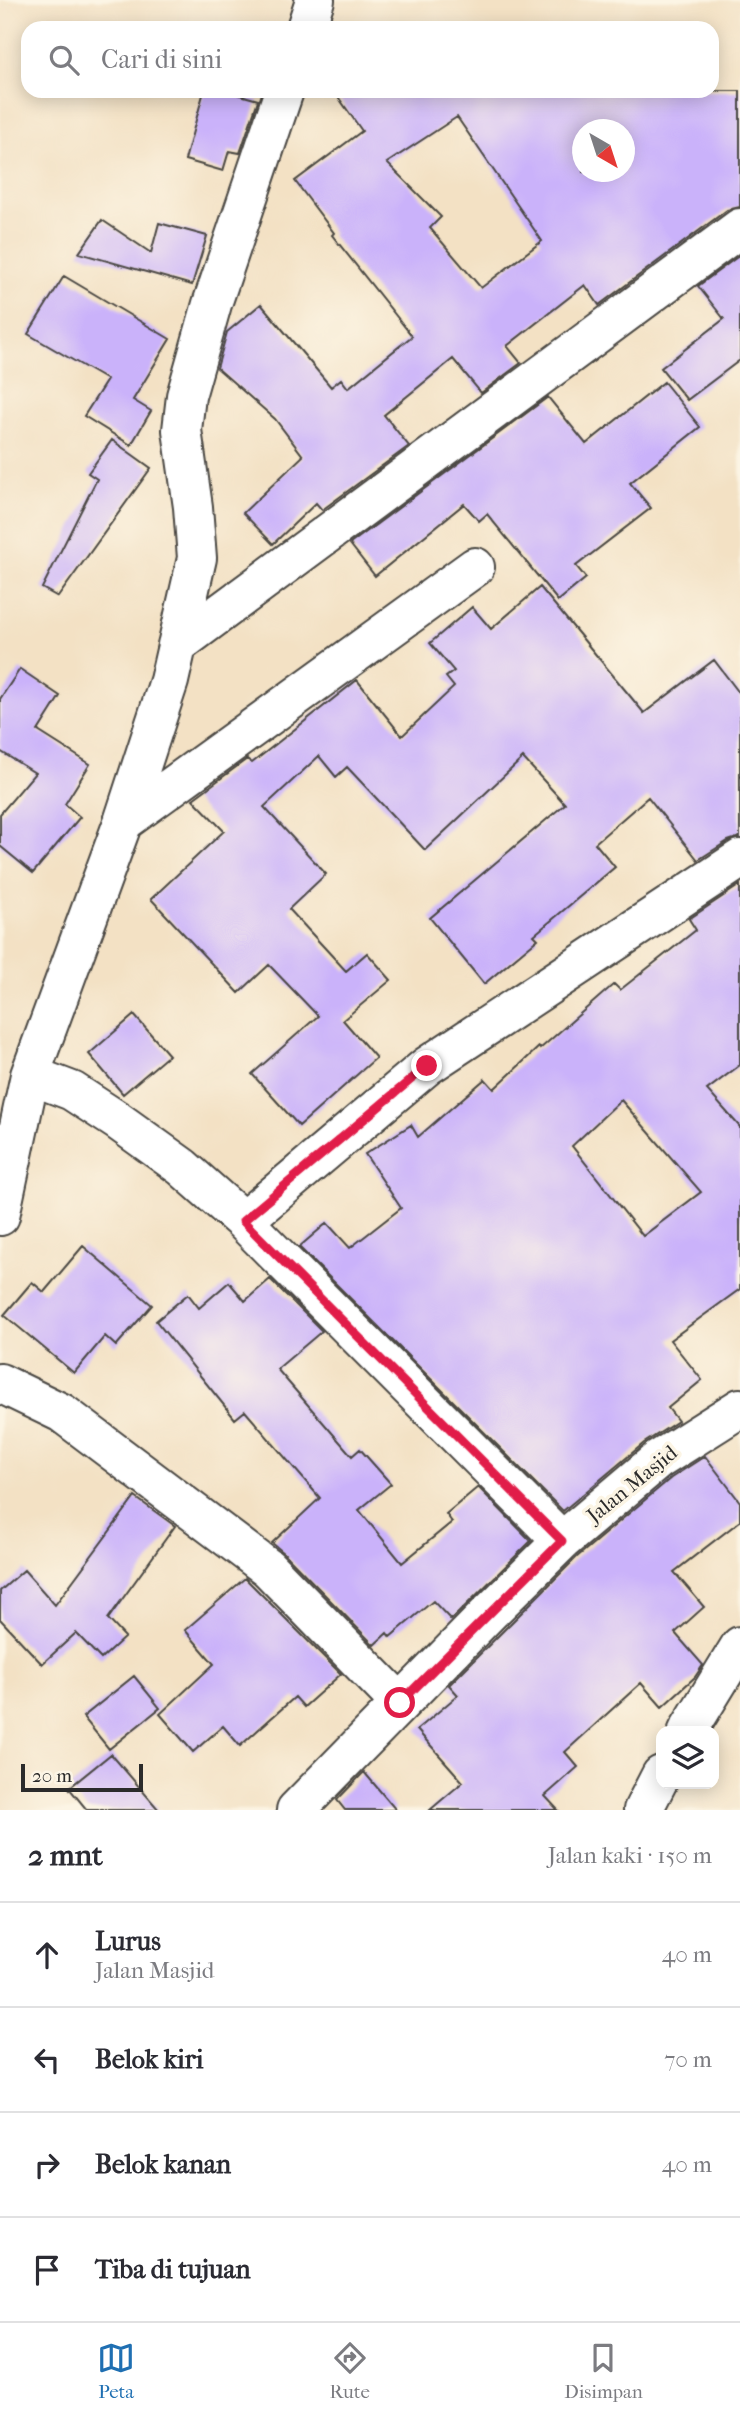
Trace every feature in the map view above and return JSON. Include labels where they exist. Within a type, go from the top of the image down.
[{"type":"street","points":[[308,21],[315,0]]},
{"type":"street","points":[[0,1216],[30,1075],[123,822],[169,681],[197,558],[182,430],[186,396],[212,304],[282,98]]},
{"type":"street","points":[[177,645],[740,228]]},
{"type":"street","points":[[123,822],[475,567]]},
{"type":"street","points":[[243,1221],[427,1066],[740,859]]},
{"type":"street","points":[[30,1075],[72,1091],[182,1167],[243,1221],[562,1541]]},
{"type":"street","points":[[0,1383],[62,1413],[268,1568],[400,1703]]},
{"type":"street","name":"Jalan Masjid","points":[[296,1810],[562,1541],[658,1460],[740,1408]]},
{"type":"street","points":[[691,1726],[740,1646]]},
{"type":"street","points":[[643,1810],[656,1785]]},
{"type":"building","points":[[719,91],[740,91],[740,207],[727,210],[599,305],[585,285],[507,346],[521,363],[481,393],[453,359],[384,415],[409,446],[322,510],[316,503],[273,544],[243,513],[303,456],[275,419],[217,368],[227,332],[261,304],[331,387],[341,379],[348,388],[412,336],[332,235],[334,233],[295,181],[362,131],[339,98],[719,98]],"holes":[[[457,117],[542,241],[481,288],[430,228],[441,217],[387,163]]]},
{"type":"building","points":[[202,98],[258,100],[240,153],[229,151],[223,171],[185,160]]},
{"type":"building","points":[[102,220],[151,253],[159,223],[207,236],[192,285],[79,253]]},
{"type":"building","points":[[740,255],[740,360],[687,400],[661,368],[724,319],[698,286]]},
{"type":"building","points":[[64,276],[170,339],[133,400],[151,411],[131,445],[84,416],[107,380],[28,334]]},
{"type":"building","points":[[664,382],[700,427],[630,483],[651,508],[576,566],[586,578],[558,601],[487,514],[479,521],[464,504],[375,576],[350,544],[548,397],[586,444]]},
{"type":"building","points":[[112,440],[151,468],[58,597],[42,588],[97,479],[88,473]]},
{"type":"building","points":[[540,587],[644,713],[714,660],[740,694],[740,837],[728,841],[698,860],[648,797],[595,843],[615,867],[534,935],[538,939],[484,984],[430,918],[565,804],[523,758],[425,850],[347,767],[336,777],[319,756],[264,807],[326,874],[289,909],[346,971],[367,953],[391,980],[343,1020],[376,1058],[299,1126],[252,1074],[318,1016],[269,965],[239,993],[151,899],[224,831],[193,799],[247,759],[252,763],[357,680],[402,736],[454,687],[446,677],[454,671],[430,643],[472,607],[491,629]]},
{"type":"building","points":[[20,669],[60,696],[38,731],[90,764],[65,804],[80,817],[33,873],[0,846],[0,814],[35,773],[0,751],[0,699]]},
{"type":"building","points":[[740,885],[740,1065],[707,1090],[740,1127],[740,1289],[670,1340],[702,1380],[668,1408],[678,1421],[644,1443],[563,1511],[299,1247],[327,1223],[350,1248],[401,1208],[365,1154],[411,1125],[418,1137],[485,1079],[494,1089],[614,984],[620,990],[696,930],[689,919]],"holes":[[[621,1100],[701,1192],[643,1236],[572,1146]]]},
{"type":"building","points":[[134,1015],[169,1055],[123,1094],[89,1054]]},
{"type":"building","points":[[83,1246],[152,1305],[116,1346],[105,1336],[74,1373],[4,1315],[32,1282],[44,1292]]},
{"type":"building","points":[[270,1279],[322,1331],[277,1369],[352,1456],[360,1449],[391,1484],[359,1510],[402,1563],[452,1522],[446,1514],[478,1487],[531,1541],[451,1620],[433,1601],[390,1637],[387,1633],[374,1645],[272,1543],[320,1498],[245,1411],[235,1419],[156,1321],[188,1294],[199,1308],[229,1282],[245,1301]]},
{"type":"building","points":[[705,1456],[740,1502],[740,1521],[674,1572],[704,1607],[675,1633],[703,1665],[695,1677],[662,1707],[641,1683],[565,1752],[578,1767],[545,1796],[558,1810],[430,1810],[463,1782],[417,1730],[458,1695],[449,1685],[577,1557],[671,1478]]},
{"type":"building","points":[[135,1497],[175,1526],[108,1619],[125,1637],[101,1659],[76,1633],[42,1664],[0,1619],[0,1591],[24,1570],[55,1605]]},
{"type":"building","points":[[245,1578],[341,1674],[304,1707],[295,1697],[240,1746],[223,1726],[193,1752],[160,1714],[214,1664],[185,1630]]},
{"type":"building","points":[[134,1676],[160,1708],[109,1749],[83,1717]]},
{"type":"building","points":[[111,1754],[159,1810],[87,1810],[69,1788]]},
{"type":"building","points":[[364,1772],[396,1810],[345,1810],[337,1800]]},
{"type":"route","points":[[400,1703],[562,1541],[243,1221],[427,1066]]}]
